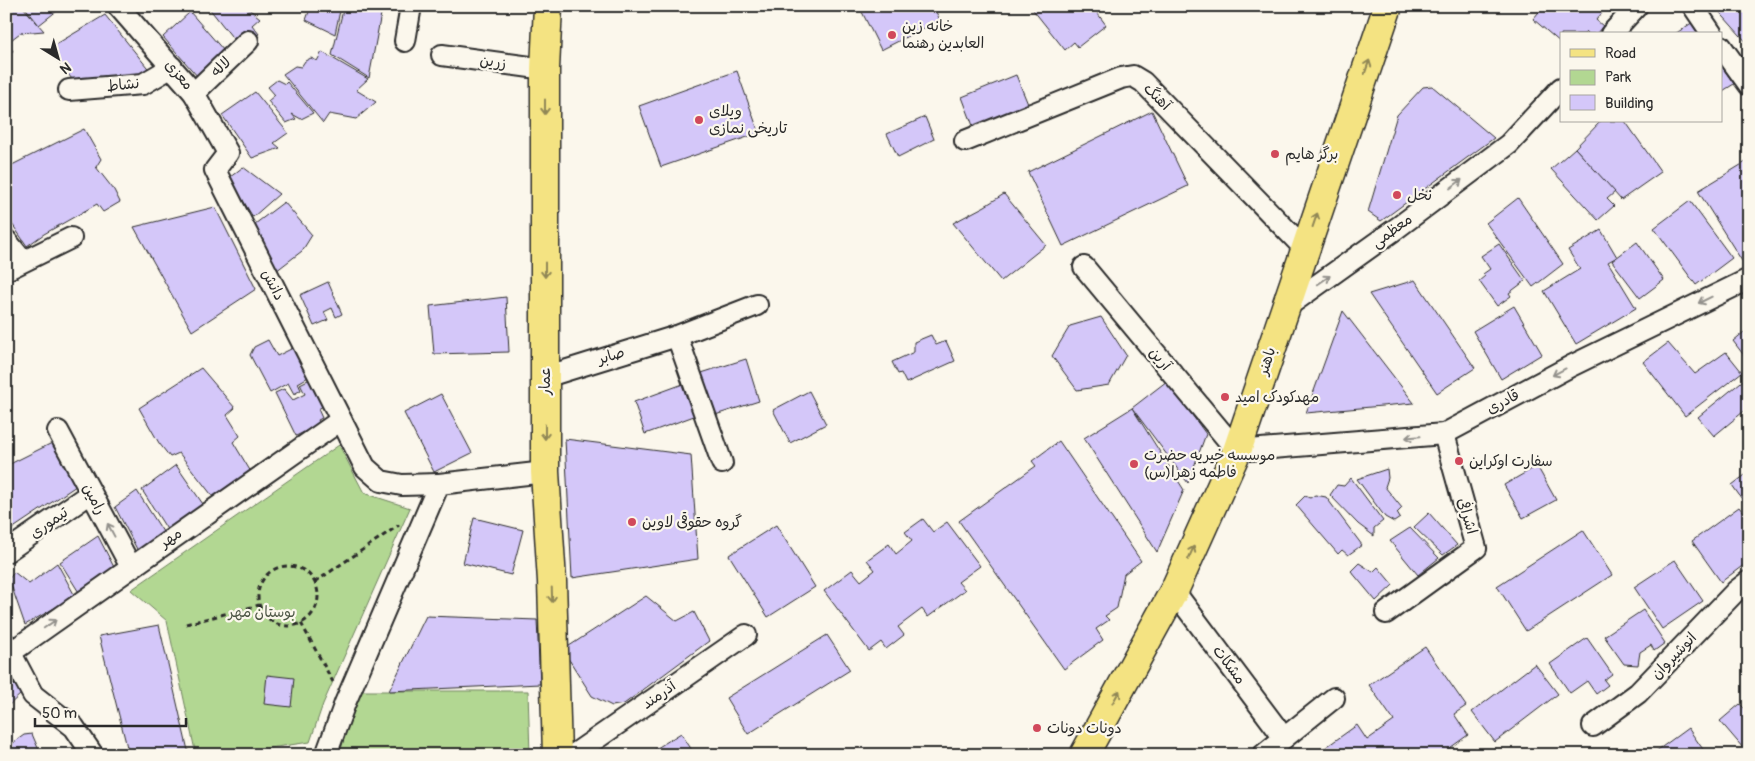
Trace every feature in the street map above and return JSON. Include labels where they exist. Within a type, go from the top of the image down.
[{"type":"main road","name":"عمار","points":[[548,6],[545,68],[545,472],[552,581],[557,755]]},
{"type":"main road","name":"باهنر","points":[[1084,755],[1174,592],[1237,451],[1388,6]]},
{"type":"street","name":"معزی","points":[[118,6],[194,93],[228,153]]},
{"type":"street","points":[[405,41],[411,6]]},
{"type":"street","points":[[1613,32],[1637,6]]},
{"type":"street","points":[[1693,6],[1711,32]]},
{"type":"street","name":"لاله","points":[[194,93],[248,41]]},
{"type":"street","points":[[1722,47],[1749,85]]},
{"type":"street","name":"زرین","points":[[442,55],[545,68]]},
{"type":"street","name":"نشاط","points":[[69,90],[143,84],[172,67]]},
{"type":"street","name":"آهنگ","points":[[965,141],[1120,78],[1133,76],[1143,82],[1305,249]]},
{"type":"street","name":"معظمی","points":[[1285,308],[1397,228],[1509,144],[1560,89]]},
{"type":"street","name":"دانش","points":[[228,153],[215,170],[341,420]]},
{"type":"street","points":[[6,240],[14,266],[71,238]]},
{"type":"street","name":"آرین","points":[[1084,266],[1237,451]]},
{"type":"street","name":"قادری","points":[[1237,451],[1444,434],[1571,366],[1749,279]]},
{"type":"street","name":"صابر","points":[[545,377],[677,336],[757,305]]},
{"type":"street","points":[[677,336],[722,463]]},
{"type":"street","points":[[341,420],[366,467],[381,481],[402,485],[439,484],[545,472]]},
{"type":"street","name":"مهر","points":[[8,648],[131,567],[341,420]]},
{"type":"street","name":"رامین","points":[[58,431],[131,567]]},
{"type":"street","name":"اشرافی","points":[[1386,613],[1476,548],[1444,434]]},
{"type":"street","points":[[326,755],[345,703],[439,484]]},
{"type":"street","name":"تیموری","points":[[6,552],[91,494]]},
{"type":"street","name":"انوشیروان","points":[[1593,726],[1638,693],[1736,590],[1749,581]]},
{"type":"street","name":"مشکات","points":[[1174,592],[1284,738]]},
{"type":"street","name":"آذرمند","points":[[573,755],[746,635]]},
{"type":"street","points":[[8,648],[33,695],[74,727],[93,755]]},
{"type":"street","points":[[1263,755],[1334,698]]},
{"type":"path","points":[[315,582],[430,505]]},
{"type":"path","points":[[291,566],[301,569],[315,582],[318,590],[318,600],[315,609],[309,618],[301,623],[291,626],[280,625],[271,621],[259,605],[258,594],[261,584],[273,570],[291,566]]},
{"type":"path","points":[[186,624],[259,605]]},
{"type":"path","points":[[301,623],[345,703]]},
{"type":"green space","name":"بوستان مهر","points":[[339,445],[364,493],[410,508],[323,704],[310,742],[222,755],[196,755],[167,621],[131,590]]},
{"type":"green space","points":[[360,691],[528,691],[530,755],[340,755],[345,733]]},
{"type":"building","points":[[6,6],[22,6],[44,31],[20,33],[7,43],[13,51],[6,55]]},
{"type":"building","points":[[24,6],[63,6],[39,25]]},
{"type":"building","points":[[211,6],[245,6],[260,18],[252,25],[259,34],[235,41],[209,8]]},
{"type":"building","points":[[311,6],[341,6],[335,34],[306,20]]},
{"type":"building","points":[[344,6],[363,6],[381,14],[369,78],[332,55]]},
{"type":"building","name":"خانه زین العابدین رهنما","points":[[859,6],[933,6],[940,20],[881,50]]},
{"type":"building","points":[[1030,6],[1092,6],[1106,25],[1078,47],[1074,42],[1065,50]]},
{"type":"building","points":[[1544,6],[1601,6],[1598,9],[1602,13],[1596,20],[1603,26],[1598,32],[1560,32],[1560,42],[1533,19]]},
{"type":"building","points":[[1749,6],[1749,45],[1715,7]]},
{"type":"building","points":[[190,12],[225,52],[198,77],[163,37]]},
{"type":"building","points":[[105,15],[151,72],[141,78],[72,79],[48,49]]},
{"type":"building","points":[[1693,22],[1700,32],[1678,32]]},
{"type":"building","points":[[322,52],[368,79],[356,90],[376,102],[356,119],[329,114],[323,123],[283,74],[295,66],[301,67],[305,61],[311,58],[317,61]]},
{"type":"building","points":[[1722,66],[1734,84],[1722,91]]},
{"type":"building","name":"ویلای تاریخی نمازی","points":[[737,71],[759,133],[661,167],[639,106]]},
{"type":"building","points":[[1016,75],[1030,109],[975,131],[962,97]]},
{"type":"building","points":[[277,80],[285,84],[287,82],[313,113],[301,119],[292,114],[296,119],[286,123],[268,101],[275,95],[268,87]]},
{"type":"building","points":[[1432,86],[1494,138],[1381,221],[1368,212],[1397,115],[1423,87]]},
{"type":"building","points":[[255,92],[288,133],[274,143],[280,148],[252,158],[222,115]]},
{"type":"building","points":[[1152,111],[1188,186],[1063,246],[1028,172]]},
{"type":"building","points":[[925,117],[934,139],[898,157],[887,134]]},
{"type":"building","points":[[1600,122],[1626,122],[1661,172],[1621,200],[1575,148]]},
{"type":"building","points":[[84,129],[101,159],[96,167],[114,190],[120,202],[103,212],[97,204],[44,234],[27,246],[6,215],[6,168]]},
{"type":"building","points":[[1575,148],[1615,192],[1607,199],[1614,206],[1598,220],[1551,169]]},
{"type":"building","points":[[1749,160],[1749,257],[1742,261],[1698,191]]},
{"type":"building","points":[[243,167],[279,194],[253,217],[229,178]]},
{"type":"building","points":[[1004,194],[1046,245],[1001,281],[953,223]]},
{"type":"building","points":[[1518,198],[1563,264],[1533,287],[1486,223]]},
{"type":"building","points":[[1690,201],[1732,258],[1696,285],[1654,228]]},
{"type":"building","points":[[284,202],[312,235],[302,251],[276,271],[251,227]]},
{"type":"building","points":[[215,207],[256,289],[192,331],[134,227]]},
{"type":"building","points":[[1601,230],[1617,257],[1608,262],[1636,308],[1576,344],[1544,291],[1580,269],[1568,250]]},
{"type":"building","points":[[1637,242],[1664,280],[1640,298],[1612,261]]},
{"type":"building","points":[[1499,244],[1525,281],[1509,293],[1511,296],[1497,306],[1479,281],[1485,276],[1483,274],[1490,269],[1481,256]]},
{"type":"building","points":[[1415,280],[1475,368],[1437,393],[1369,294]]},
{"type":"building","points":[[328,282],[342,314],[336,317],[332,308],[324,312],[328,320],[314,326],[300,295]]},
{"type":"building","points":[[506,297],[509,352],[434,354],[430,306]]},
{"type":"building","points":[[1514,306],[1542,354],[1501,379],[1473,331]]},
{"type":"building","points":[[1343,311],[1414,403],[1306,413]]},
{"type":"building","points":[[1101,317],[1126,355],[1109,385],[1077,390],[1052,356],[1070,326]]},
{"type":"building","points":[[1749,328],[1749,362],[1733,341]]},
{"type":"building","points":[[931,335],[936,345],[946,341],[955,361],[906,383],[901,373],[898,374],[892,362],[914,352],[914,342]]},
{"type":"building","points":[[268,340],[277,356],[295,347],[310,376],[298,383],[301,390],[294,394],[288,383],[270,393],[250,355],[254,347]]},
{"type":"building","points":[[1668,343],[1695,374],[1726,352],[1742,372],[1685,416],[1643,362]]},
{"type":"building","points":[[746,359],[759,401],[709,417],[695,375]]},
{"type":"building","points":[[201,368],[235,408],[227,415],[240,436],[233,442],[251,472],[214,498],[179,453],[170,457],[159,443],[139,408]]},
{"type":"building","points":[[314,377],[327,404],[318,409],[322,418],[318,420],[320,424],[296,436],[275,393],[284,389],[293,400],[305,394],[300,384]]},
{"type":"building","points":[[1746,378],[1749,381],[1749,407],[1714,436],[1698,417]]},
{"type":"building","points":[[1167,381],[1206,434],[1188,483],[1132,408]]},
{"type":"building","points":[[683,384],[694,416],[645,434],[634,402]]},
{"type":"building","points":[[809,391],[826,424],[790,443],[773,410]]},
{"type":"building","points":[[441,394],[472,453],[434,472],[404,413]]},
{"type":"building","name":"موسسه خیریه حضرت فاطمه زهرا(س)","points":[[1132,408],[1184,490],[1157,552],[1084,438]]},
{"type":"building","name":"گروه حقوقی لاوین","points":[[565,439],[691,455],[698,559],[572,578]]},
{"type":"building","points":[[1059,441],[1141,561],[1124,574],[1117,608],[1105,616],[1109,620],[1096,629],[1103,640],[1064,669],[959,521],[1036,466],[1032,461]]},
{"type":"building","points":[[52,443],[76,486],[6,533],[6,466]]},
{"type":"building","points":[[176,465],[205,507],[168,531],[142,490]]},
{"type":"building","points":[[1537,466],[1556,500],[1523,518],[1504,485]]},
{"type":"building","points":[[1387,469],[1388,478],[1385,487],[1402,508],[1397,513],[1400,518],[1394,522],[1385,517],[1357,479]]},
{"type":"building","points":[[1749,472],[1749,509],[1732,485]]},
{"type":"building","points":[[1351,478],[1383,521],[1374,528],[1374,536],[1358,524],[1330,495],[1337,485],[1344,486]]},
{"type":"building","points":[[137,491],[165,535],[139,553],[115,507]]},
{"type":"building","points":[[1315,495],[1326,497],[1362,545],[1348,555],[1342,550],[1338,554],[1296,505],[1305,496],[1310,498]]},
{"type":"building","points":[[1739,507],[1749,520],[1749,561],[1721,582],[1692,541]]},
{"type":"building","points":[[1429,513],[1457,545],[1443,555],[1414,527]]},
{"type":"building","points":[[474,518],[523,530],[511,575],[463,563]]},
{"type":"building","points":[[923,519],[933,532],[947,522],[980,566],[958,582],[965,590],[928,617],[922,609],[898,627],[904,635],[886,649],[881,642],[869,651],[824,591],[852,570],[861,581],[875,570],[867,560],[889,544],[896,554],[912,541],[905,532]]},
{"type":"building","points":[[776,525],[815,587],[768,617],[729,555]]},
{"type":"building","points":[[1410,528],[1439,558],[1418,575],[1390,541]]},
{"type":"building","points":[[1583,530],[1612,575],[1526,631],[1497,586]]},
{"type":"building","points":[[98,536],[117,573],[80,594],[60,562]]},
{"type":"building","points":[[1675,560],[1703,601],[1662,629],[1634,587]]},
{"type":"building","points":[[57,563],[75,596],[25,625],[9,579],[14,572],[29,584]]},
{"type":"building","points":[[1359,563],[1373,572],[1378,567],[1393,585],[1376,601],[1351,571]]},
{"type":"building","points":[[646,596],[677,621],[694,612],[709,641],[624,704],[612,706],[592,696],[563,650]]},
{"type":"building","points":[[1643,610],[1665,643],[1654,651],[1651,645],[1640,652],[1638,665],[1624,664],[1604,636]]},
{"type":"building","points":[[426,616],[537,620],[540,684],[389,691]]},
{"type":"building","points":[[159,625],[189,755],[129,755],[99,636]]},
{"type":"building","points":[[827,635],[850,670],[748,734],[726,698]]},
{"type":"building","points":[[1587,638],[1612,674],[1604,680],[1608,685],[1596,694],[1587,681],[1570,693],[1550,664]]},
{"type":"building","points":[[1425,647],[1466,706],[1454,714],[1468,735],[1440,755],[1315,755],[1357,725],[1367,740],[1394,721],[1369,685]]},
{"type":"building","points":[[1535,664],[1558,694],[1495,742],[1472,712]]},
{"type":"building","points":[[267,675],[294,678],[291,707],[264,704]]},
{"type":"building","points":[[6,677],[22,693],[6,708]]},
{"type":"building","points":[[1740,704],[1749,713],[1749,755],[1720,721]]},
{"type":"building","points":[[1688,728],[1707,755],[1651,755]]},
{"type":"building","points":[[681,733],[695,755],[657,755],[654,750]]},
{"type":"building","points":[[32,734],[41,755],[6,755],[6,748],[24,735]]},
{"type":"place","name":"خانه زین العابدین رهنما","points":[[892,35]]},
{"type":"place","name":"ویلای تاریخی نمازی","points":[[699,120]]},
{"type":"place","name":"برگر هایم","points":[[1275,154]]},
{"type":"place","name":"نخل","points":[[1397,195]]},
{"type":"place","name":"مهدکودک امید","points":[[1225,397]]},
{"type":"place","name":"سفارت اوکراین","points":[[1459,461]]},
{"type":"place","name":"موسسه خیریه حضرت فاطمه زهرا(س)","points":[[1134,464]]},
{"type":"place","name":"گروه حقوقی لاوین","points":[[632,522]]},
{"type":"place","name":"دونات دونات","points":[[1037,728]]}]
